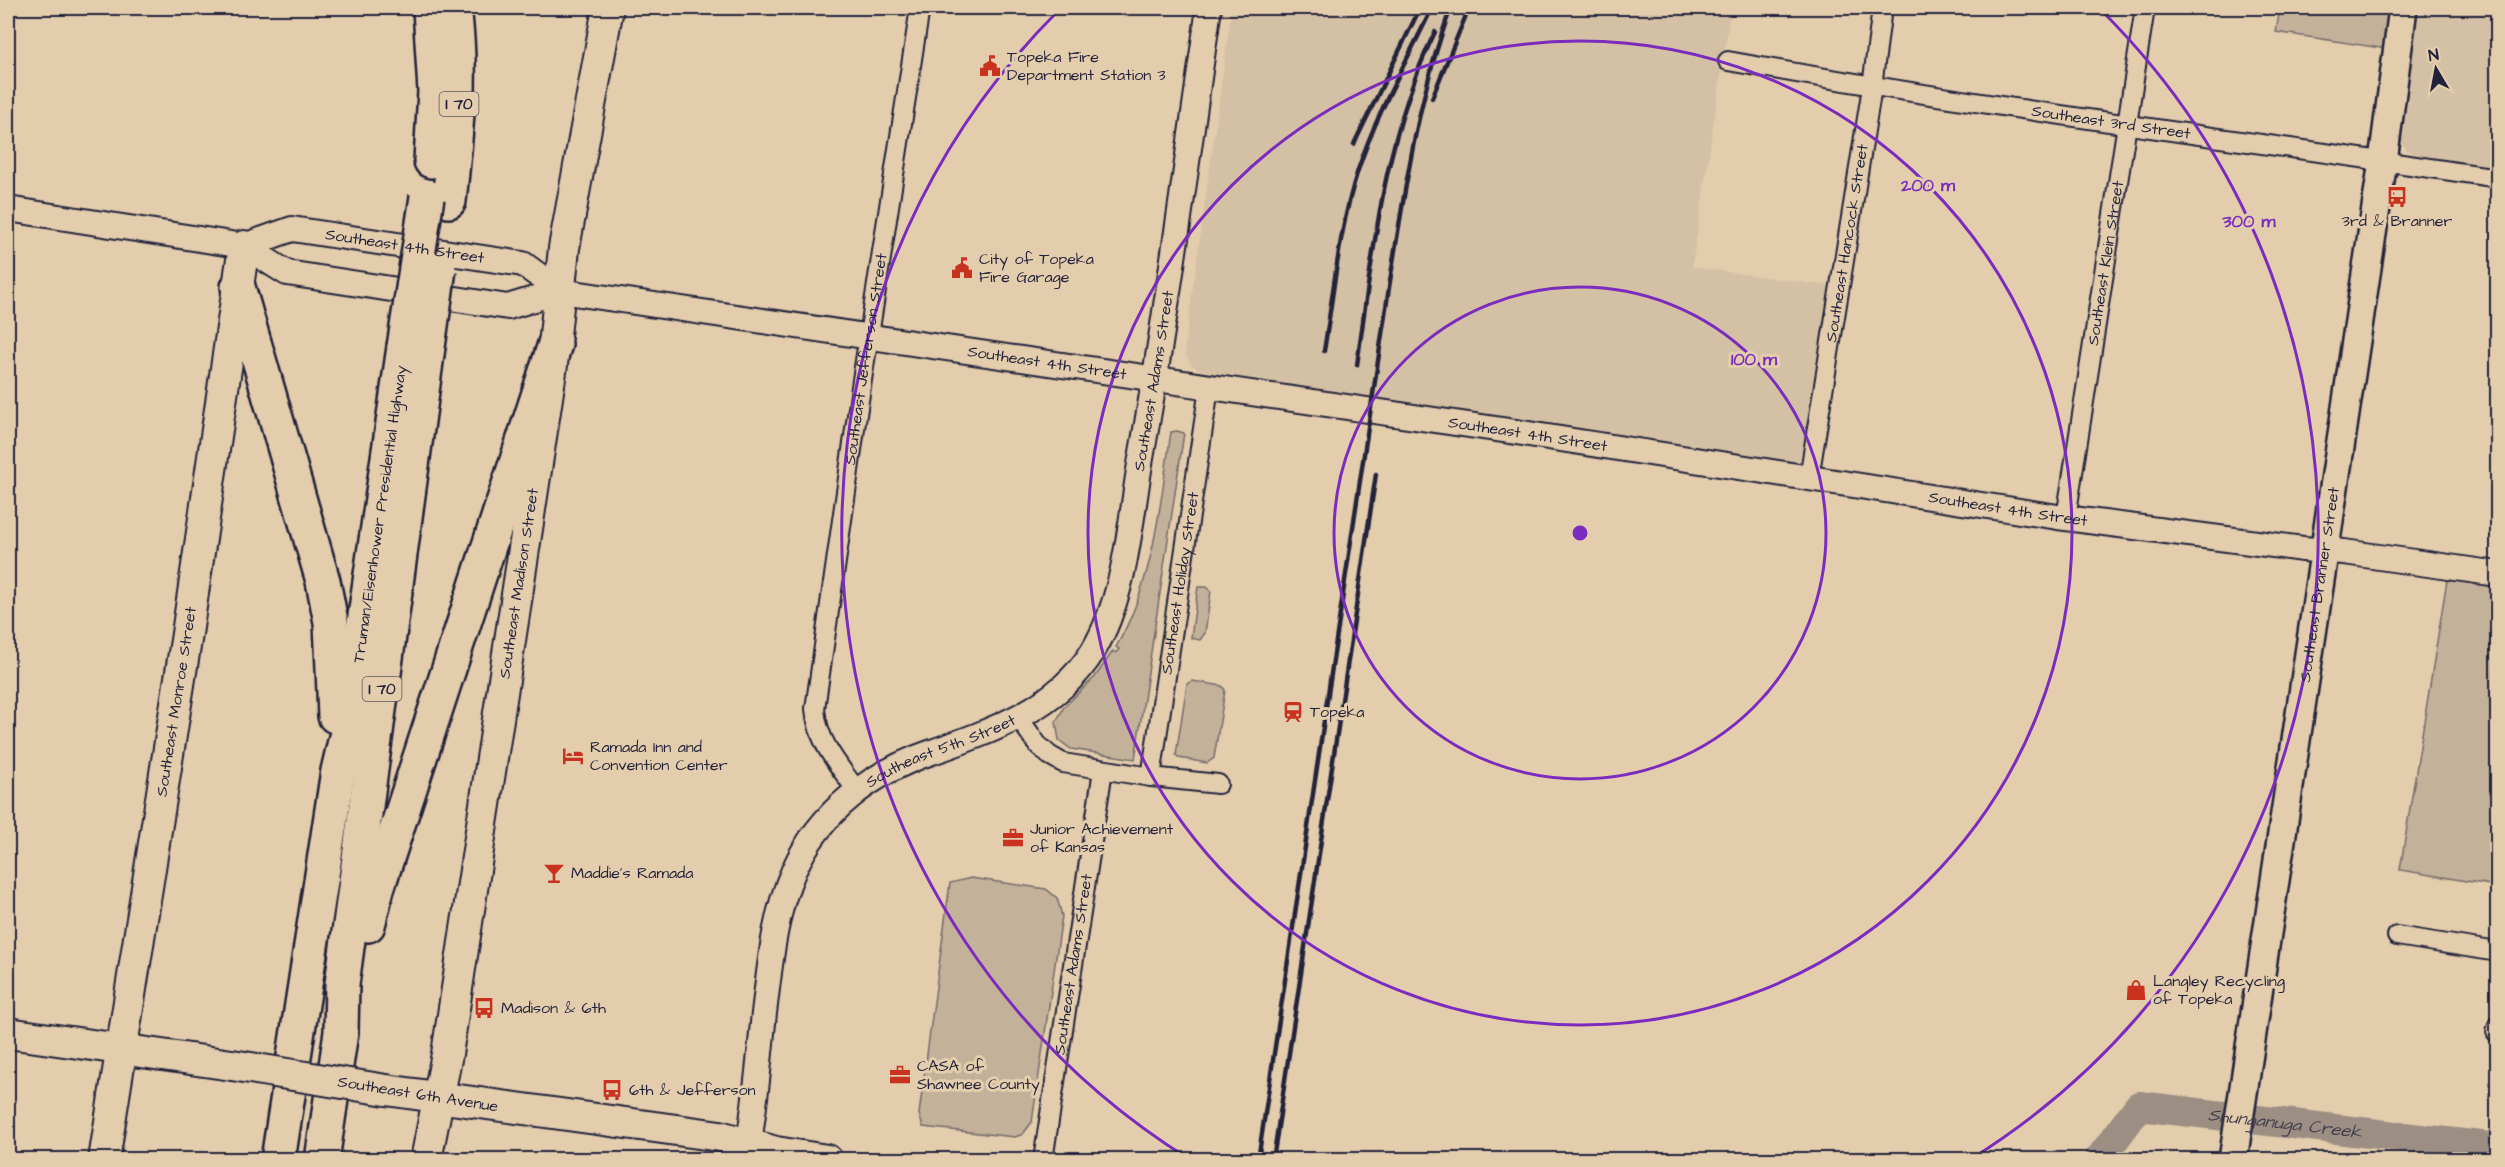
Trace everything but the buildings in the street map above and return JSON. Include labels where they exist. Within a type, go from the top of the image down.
[{"type":"highway","name":"Truman/Eisenhower Presidential Highway","points":[[430,8],[438,199]]},
{"type":"highway","name":"Truman/Eisenhower Presidential Highway","points":[[278,1160],[338,771],[350,720],[416,347],[438,199],[459,101],[458,43],[454,8]]},
{"type":"highway","points":[[238,287],[323,581],[331,622],[338,771]]},
{"type":"highway","points":[[341,1032],[377,889],[555,344]]},
{"type":"highway","name":"Truman/Eisenhower Presidential Highway","points":[[322,1160],[341,1032],[342,984],[416,347]]},
{"type":"highway","points":[[263,1160],[286,1108]]},
{"type":"main road","name":"Southeast Madison Street","points":[[426,1160],[448,1045],[555,344],[564,248],[608,8]]},
{"type":"main road","name":"Southeast Branner Street","points":[[2233,1160],[2383,161],[2403,8]]},
{"type":"main road","name":"Southeast Monroe Street","points":[[104,1160],[187,634],[244,246]]},
{"type":"main road","name":"Southeast 6th Avenue","points":[[8,1033],[232,1065],[438,1098],[720,1136],[747,1152],[776,1152],[827,1160]]},
{"type":"street","name":"Southeast Jefferson Street","points":[[857,791],[824,745],[817,728],[815,711],[868,338],[920,8]]},
{"type":"street","name":"Southeast Adams Street","points":[[1019,718],[1059,690],[1093,651],[1117,597],[1155,381],[1209,8]]},
{"type":"street","name":"Southeast Hancock Street","points":[[1809,478],[1872,87],[1882,8]]},
{"type":"street","name":"Southeast Klein Street","points":[[2066,518],[2145,8]]},
{"type":"street","name":"Southeast 3rd Street","points":[[1728,61],[1872,87],[2498,178]]},
{"type":"street","name":"Southeast 4th Street","points":[[8,209],[244,246],[287,273],[508,307],[560,291],[2066,518],[2498,574]]},
{"type":"street","name":"Southeast 4th Street","points":[[244,246],[292,229],[523,264],[560,291]]},
{"type":"street","name":"Southeast Holiday Street","points":[[1151,777],[1209,388]]},
{"type":"street","name":"Southeast 5th Street","points":[[747,1152],[775,934],[793,872],[813,837],[826,820],[857,791],[877,776],[906,760],[989,733],[1019,718],[1037,744],[1049,755],[1070,765],[1218,784]]},
{"type":"street","name":"Southeast Adams Street","points":[[1043,1160],[1103,770]]},
{"type":"street","points":[[2397,936],[2498,952]]},
{"type":"shaded area","points":[[1232,8],[1731,8],[1692,267],[1829,286],[1805,453],[1799,461],[1791,463],[1591,433],[1199,370],[1191,364],[1186,356],[1185,345]]},
{"type":"shaded area","points":[[2280,8],[2391,8],[2387,49],[2276,32]]},
{"type":"shaded area","points":[[2414,8],[2497,8],[2497,170],[2418,156],[2407,150],[2401,140],[2399,124]]},
{"type":"shaded area","points":[[1171,432],[1184,433],[1135,759],[1071,749],[1059,740],[1056,722],[1064,707],[1095,677],[1113,651],[1116,653],[1119,649],[1116,647],[1129,622],[1147,569],[1159,515]]},
{"type":"shaded area","points":[[2447,580],[2497,587],[2497,886],[2400,870]]},
{"type":"shaded area","points":[[1198,587],[1207,587],[1211,591],[1205,633],[1200,640],[1191,638]]},
{"type":"shaded area","points":[[1192,681],[1222,686],[1225,690],[1214,758],[1207,763],[1179,758],[1176,755],[1187,684]]},
{"type":"shaded area","points":[[971,878],[1046,889],[1057,898],[1062,916],[1032,1122],[1023,1134],[1015,1137],[923,1127],[919,1114],[950,883]]},
{"type":"waterway","name":"Shunganuga Creek","points":[[2099,1160],[2139,1106],[2498,1148]]},
{"type":"railway","points":[[1354,144],[1420,8]]},
{"type":"railway","points":[[1324,351],[1351,192],[1365,149],[1383,108],[1432,8]]},
{"type":"railway","points":[[1258,1160],[1401,212],[1421,109],[1451,8]]},
{"type":"railway","points":[[1432,98],[1469,8]]},
{"type":"railway","points":[[1357,365],[1375,237],[1392,153],[1418,71],[1435,32]]},
{"type":"railway","points":[[1273,1160],[1376,474]]},
{"type":"place","name":"Topeka Fire Department Station 3","points":[[990,66]]},
{"type":"place","name":"3rd & Branner","points":[[2397,197]]},
{"type":"place","name":"City of Topeka Fire Garage","points":[[962,268]]},
{"type":"place","name":"Topeka","points":[[1293,712]]},
{"type":"place","name":"Ramada Inn and Convention Center","points":[[573,756]]},
{"type":"place","name":"Junior Achievement of Kansas","points":[[1013,838]]},
{"type":"place","name":"Maddie's Ramada","points":[[554,873]]},
{"type":"place","name":"Langley Recycling of Topeka","points":[[2136,990]]},
{"type":"place","name":"Madison & 6th","points":[[484,1008]]},
{"type":"place","name":"CASA of Shawnee County","points":[[900,1075]]},
{"type":"place","name":"6th & Jefferson","points":[[612,1090]]}]
